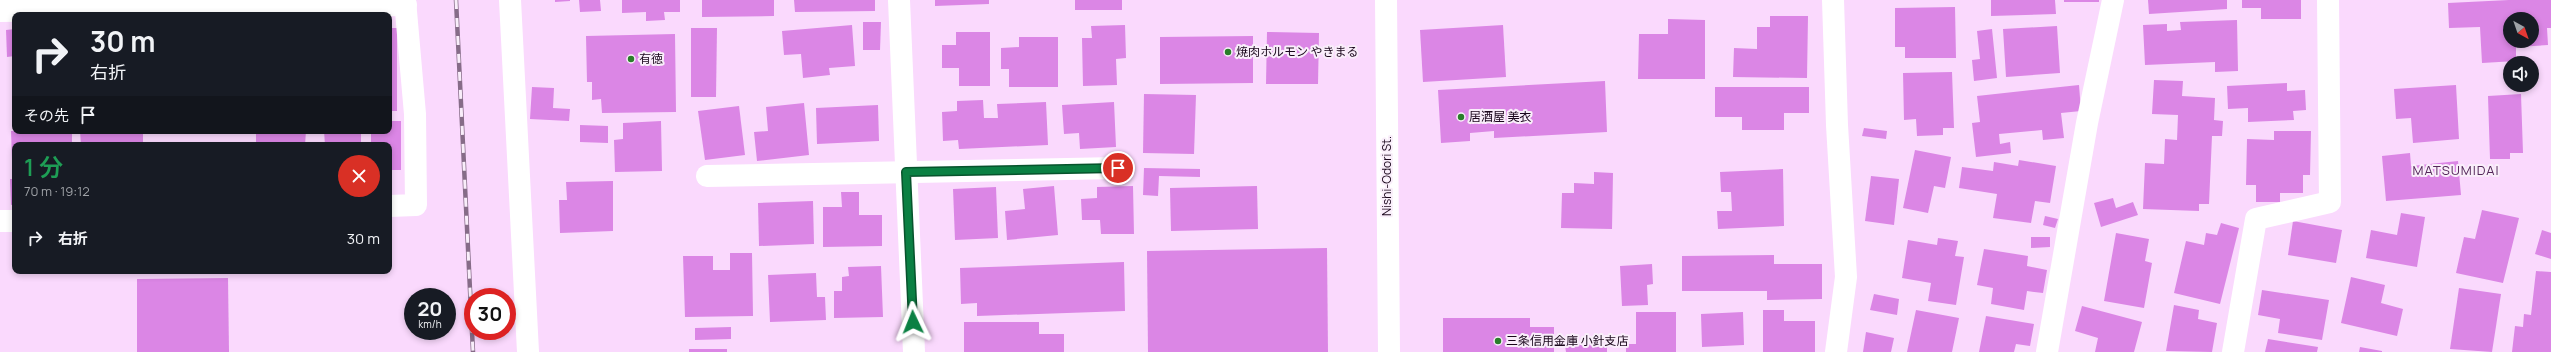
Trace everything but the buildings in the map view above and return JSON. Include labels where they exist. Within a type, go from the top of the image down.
[{"type":"street","points":[[510,0],[528,352]]},
{"type":"street","points":[[899,0],[914,352]]},
{"type":"street","name":"Nishi-Odori St.","points":[[1386,0],[1388,352]]},
{"type":"street","points":[[1833,0],[1836,125],[1846,277],[1836,352]]},
{"type":"street","points":[[2047,352],[2087,123],[2113,0]]},
{"type":"street","points":[[2233,352],[2256,219],[2330,202],[2328,0]]},
{"type":"street","points":[[0,11],[405,3],[415,114],[416,205],[392,206]]},
{"type":"street","points":[[707,176],[1118,168]]},
{"type":"street","points":[[0,221],[12,220]]},
{"type":"railway","points":[[456,0],[473,352]]},
{"type":"place","name":"焼肉ホルモン やきまる","points":[[1228,52]]},
{"type":"place","name":"有徳","points":[[631,59]]},
{"type":"place","name":"居酒屋 美衣","points":[[1461,117]]},
{"type":"place","name":"三条信用金庫 小針支店","points":[[1498,341]]},
{"type":"district","name":"MATSUMIDAI","points":[[2456,170]]},
{"type":"route","points":[[913,322],[906,172],[1118,168]]}]
